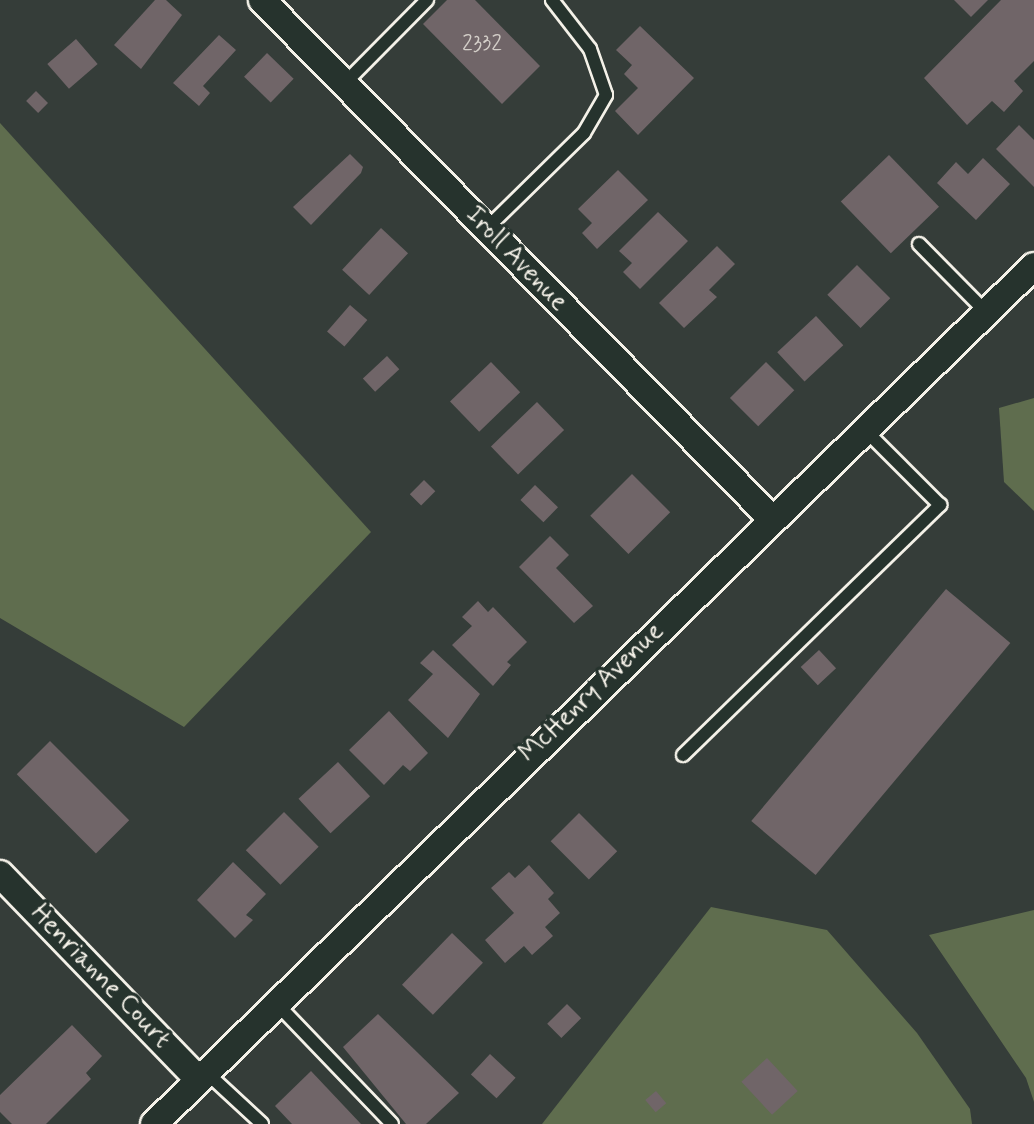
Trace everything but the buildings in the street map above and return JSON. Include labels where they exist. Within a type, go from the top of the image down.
[{"type":"street","name":"Iroll Avenue","points":[[262,0],[771,518]]},
{"type":"street","name":"McHenry Avenue","points":[[154,1124],[771,518],[1034,266]]},
{"type":"street","name":"Henrianne Court","points":[[0,874],[203,1076]]},
{"type":"lane","points":[[344,84],[427,0]]},
{"type":"lane","points":[[486,229],[584,133],[606,95],[590,49],[552,0]]},
{"type":"lane","points":[[919,244],[986,312]]},
{"type":"lane","points":[[683,755],[940,505],[864,429]]},
{"type":"lane","points":[[277,1004],[392,1124]]},
{"type":"lane","points":[[203,1076],[262,1124]]},
{"type":"green space","points":[[0,123],[371,532],[184,727],[0,618]]},
{"type":"green space","points":[[1034,398],[1034,511],[1004,482],[999,408]]},
{"type":"green space","points":[[711,907],[827,930],[917,1033],[970,1109],[972,1124],[542,1124]]},
{"type":"green space","points":[[1034,910],[1034,1102],[1026,1078],[929,935]]}]
